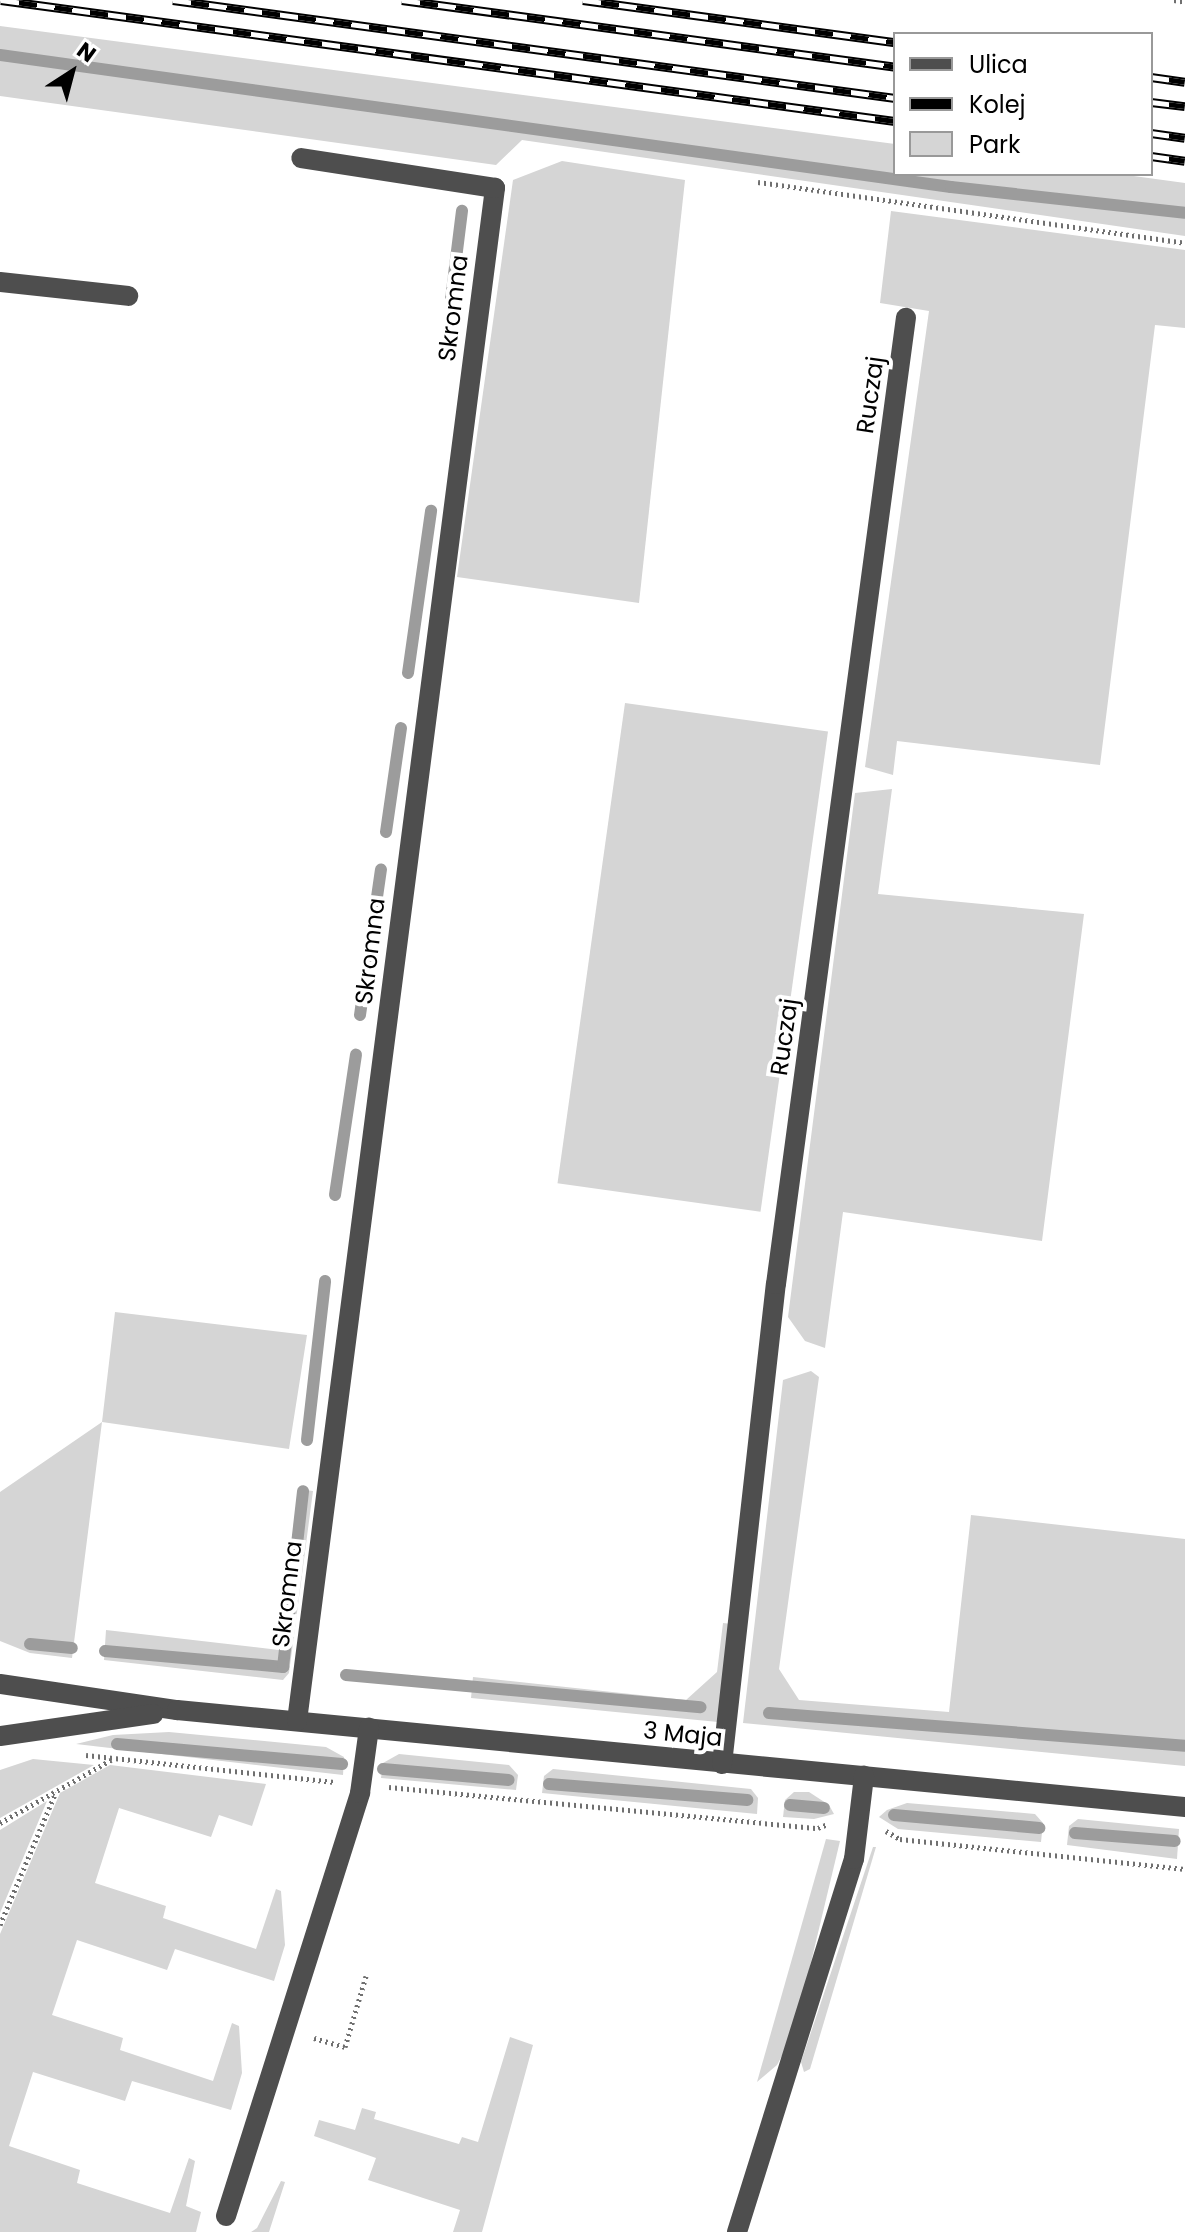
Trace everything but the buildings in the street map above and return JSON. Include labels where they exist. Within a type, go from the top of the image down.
[{"type":"street","name":"Skromna","points":[[297,1721],[495,188],[301,158]]},
{"type":"street","points":[[0,282],[128,296]]},
{"type":"street","name":"Ruczaj","points":[[722,1764],[776,1284],[906,318]]},
{"type":"street","name":"3 Maja","points":[[0,1684],[177,1710],[1185,1807]]},
{"type":"street","name":"3 Maja","points":[[0,1736],[177,1710]]},
{"type":"street","points":[[226,2216],[362,1785],[369,1728]]},
{"type":"street","points":[[737,2232],[854,1859],[864,1776]]},
{"type":"path","points":[[1174,0],[1185,2]]},
{"type":"path","points":[[758,182],[1185,243]]},
{"type":"path","points":[[73,1753],[362,1785],[818,1828],[859,1819],[900,1839],[1185,1869]]},
{"type":"path","points":[[0,1823],[112,1759]]},
{"type":"path","points":[[0,1925],[56,1792]]},
{"type":"path","points":[[283,2030],[345,2047],[366,1976]]},
{"type":"green space","points":[[0,26],[893,144],[893,176],[1134,176],[1185,183],[1185,236],[522,140],[496,165],[0,96]]},
{"type":"green space","points":[[562,161],[685,180],[639,603],[457,577],[513,180]]},
{"type":"green space","points":[[891,211],[1185,250],[1185,328],[1155,325],[1100,765],[897,741],[893,775],[865,767],[929,311],[880,303]]},
{"type":"green space","points":[[625,703],[828,732],[761,1212],[558,1183]]},
{"type":"green space","points":[[892,789],[878,894],[1084,914],[1042,1241],[843,1212],[825,1348],[805,1341],[788,1317],[855,793]]},
{"type":"green space","points":[[115,1312],[307,1335],[289,1449],[102,1422]]},
{"type":"green space","points":[[811,1371],[819,1377],[779,1669],[799,1700],[949,1712],[971,1515],[1185,1539],[1185,1766],[743,1723],[783,1380]]},
{"type":"green space","points":[[102,1422],[72,1658],[30,1653],[0,1641],[0,1492]]},
{"type":"green space","points":[[298,1489],[313,1491],[289,1673],[283,1680],[104,1660],[106,1630],[279,1650]]},
{"type":"green space","points":[[723,1623],[732,1624],[718,1722],[471,1698],[473,1677],[686,1700],[717,1672]]},
{"type":"green space","points":[[169,1732],[326,1747],[344,1757],[343,1775],[76,1744],[113,1735]]},
{"type":"green space","points":[[399,1754],[509,1765],[518,1775],[516,1790],[381,1778],[383,1763]]},
{"type":"green space","points":[[33,1759],[94,1765],[0,1818],[0,1770]]},
{"type":"green space","points":[[110,1765],[266,1784],[252,1826],[219,1815],[211,1837],[119,1808],[95,1883],[166,1906],[163,1918],[256,1949],[276,1889],[281,1891],[285,1945],[274,1981],[175,1949],[167,1970],[77,1940],[52,2015],[123,2038],[120,2050],[213,2081],[232,2023],[239,2026],[242,2073],[231,2110],[132,2081],[125,2101],[33,2072],[9,2146],[80,2170],[77,2183],[170,2213],[189,2158],[195,2161],[186,2206],[201,2212],[196,2232],[0,2232],[0,1934],[60,1793]]},
{"type":"green space","points":[[553,1769],[751,1789],[758,1798],[757,1814],[542,1793],[544,1776]]},
{"type":"green space","points":[[794,1792],[809,1792],[829,1805],[834,1814],[814,1819],[783,1817],[785,1800]]},
{"type":"green space","points":[[47,1801],[0,1913],[0,1830]]},
{"type":"green space","points":[[907,1803],[1035,1814],[1043,1823],[1041,1842],[898,1829],[879,1817],[887,1810]]},
{"type":"green space","points":[[1078,1819],[1179,1829],[1177,1859],[1067,1845],[1069,1826]]},
{"type":"green space","points":[[826,1839],[840,1841],[794,2033],[777,2065],[757,2082]]},
{"type":"green space","points":[[873,1847],[876,1847],[810,2069],[804,2072],[801,2062]]},
{"type":"green space","points":[[510,2037],[533,2045],[482,2232],[453,2232],[460,2210],[368,2180],[376,2158],[314,2136],[319,2120],[355,2130],[362,2108],[376,2112],[374,2119],[459,2144],[462,2137],[478,2142]]},
{"type":"green space","points":[[281,2181],[285,2182],[269,2232],[251,2232],[257,2228]]},
{"type":"waterway","points":[[0,55],[951,187],[1185,213]]},
{"type":"waterway","points":[[451,299],[462,211]]},
{"type":"waterway","points":[[408,673],[431,511]]},
{"type":"waterway","points":[[386,832],[401,728]]},
{"type":"waterway","points":[[360,1015],[381,870]]},
{"type":"waterway","points":[[335,1195],[356,1055]]},
{"type":"waterway","points":[[307,1440],[325,1281]]},
{"type":"waterway","points":[[105,1651],[283,1667],[303,1491]]},
{"type":"waterway","points":[[30,1644],[72,1648]]},
{"type":"waterway","points":[[346,1675],[701,1707]]},
{"type":"waterway","points":[[769,1713],[1185,1746]]},
{"type":"waterway","points":[[117,1744],[342,1764]]},
{"type":"waterway","points":[[383,1769],[509,1780]]},
{"type":"waterway","points":[[549,1784],[747,1800]]},
{"type":"waterway","points":[[790,1805],[824,1808]]},
{"type":"waterway","points":[[894,1815],[1039,1828]]},
{"type":"waterway","points":[[1075,1833],[1175,1841]]},
{"type":"railway","points":[[1,0],[893,121]]},
{"type":"railway","points":[[173,0],[893,98]]},
{"type":"railway","points":[[402,0],[893,67]]},
{"type":"railway","points":[[583,0],[893,42]]},
{"type":"railway","points":[[1153,77],[1185,82]]},
{"type":"railway","points":[[1153,102],[1185,106]]},
{"type":"railway","points":[[1153,133],[1185,138]]},
{"type":"railway","points":[[1153,156],[1185,161]]}]
